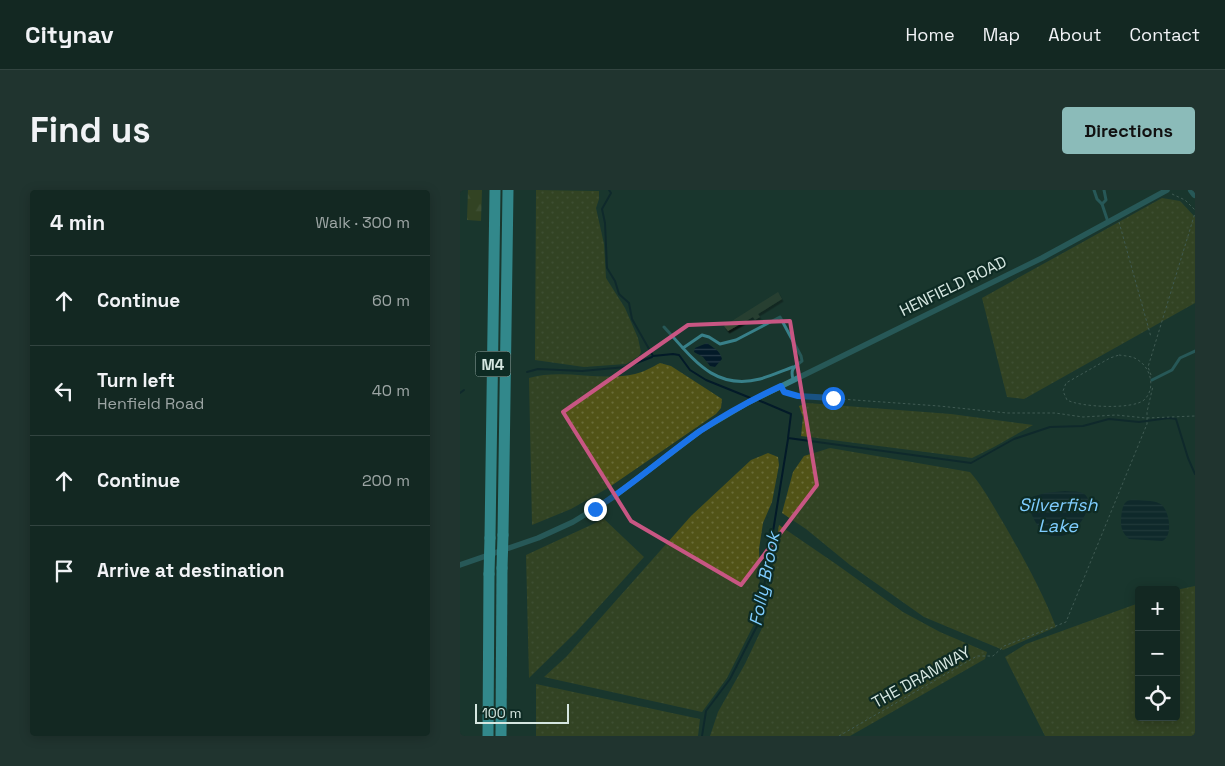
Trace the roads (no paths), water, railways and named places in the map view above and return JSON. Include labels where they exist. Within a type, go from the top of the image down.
[{"type":"highway","name":"M4","points":[[488,736],[495,190]]},
{"type":"highway","name":"M4","points":[[501,736],[508,190]]},
{"type":"street","points":[[1192,190],[1195,194]]},
{"type":"street","name":"HENFIELD ROAD","points":[[460,565],[538,538],[573,522],[612,498],[700,432],[749,402],[1042,258],[1164,191]]},
{"type":"lane","points":[[1094,190],[1097,199],[1102,204],[1108,222]]},
{"type":"lane","points":[[1102,204],[1106,200],[1104,190]]},
{"type":"lane","points":[[664,327],[683,348],[708,372],[727,380],[748,381],[759,379],[793,367],[802,361],[802,356],[780,317],[730,343],[720,344],[710,337],[702,335],[683,348]]},
{"type":"lane","points":[[1152,380],[1172,370],[1180,358],[1195,351]]},
{"type":"lane","points":[[793,367],[791,372],[794,380]]},
{"type":"water","points":[[707,343],[718,351],[722,359],[715,367],[710,366],[703,357],[694,352],[695,348]]},
{"type":"water","name":"Silverfish Lake","points":[[1080,492],[1085,495],[1089,503],[1087,511],[1082,520],[1067,534],[1058,537],[1048,535],[1035,521],[1027,502],[1028,498],[1045,493]]},
{"type":"water","points":[[1129,500],[1157,502],[1165,509],[1169,524],[1168,535],[1162,541],[1129,539],[1121,526],[1124,504]]},
{"type":"waterway","name":"Folly Brook","points":[[609,190],[611,193],[602,209],[605,223],[607,268],[615,281],[619,294],[629,303],[632,319],[653,356],[679,355],[690,370],[706,380],[753,399]]},
{"type":"waterway","points":[[527,372],[538,369],[582,371],[626,367],[652,357]]},
{"type":"waterway","points":[[460,393],[464,390]]},
{"type":"waterway","points":[[758,400],[791,414],[788,438],[971,463],[1014,439],[1050,427],[1083,426],[1109,419],[1139,422],[1169,418],[1176,419],[1195,474]]},
{"type":"waterway","name":"Folly Brook","points":[[702,736],[706,711],[730,679],[758,624],[788,439]]}]
